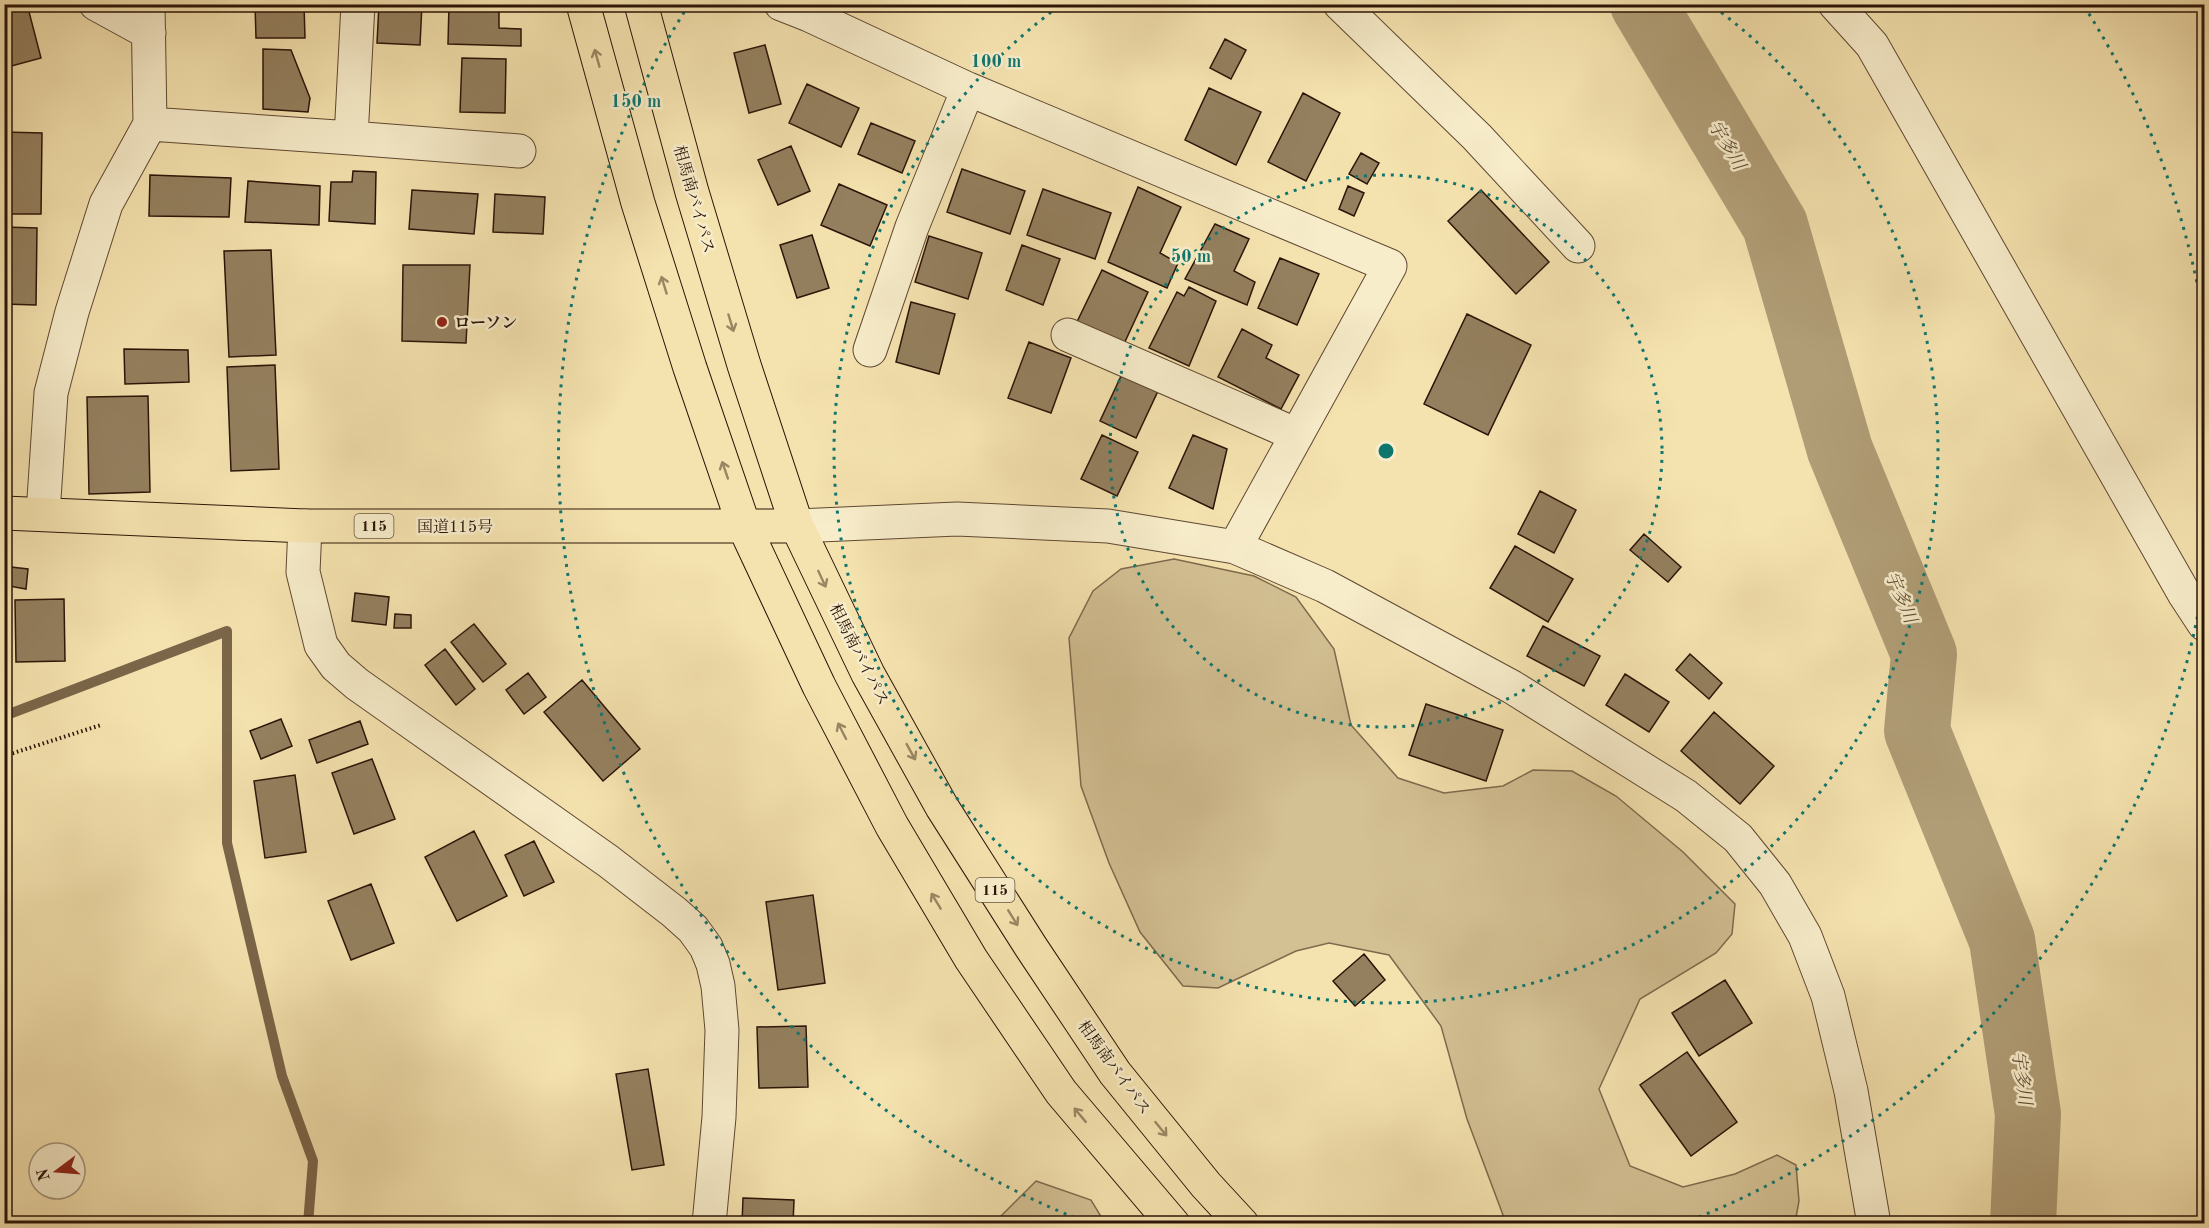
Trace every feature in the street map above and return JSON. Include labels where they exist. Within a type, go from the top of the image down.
[{"type":"highway","points":[[583,4],[638,203],[690,368],[744,526],[819,686],[891,826],[971,958],[1061,1092],[1173,1224]]},
{"type":"highway","name":"相馬南バイパス","points":[[641,4],[692,192],[744,364],[797,526],[873,685],[942,807],[1024,937],[1115,1073],[1206,1185],[1242,1224]]},
{"type":"highway","name":"国道115号","points":[[4,513],[305,526],[797,526]]},
{"type":"street","points":[[43,514],[51,393],[72,312],[106,204],[150,124],[149,19],[96,4]]},
{"type":"street","points":[[351,138],[358,4]]},
{"type":"street","points":[[781,4],[968,89],[1390,266],[1235,547]]},
{"type":"street","points":[[1340,4],[1477,136],[1578,246]]},
{"type":"street","points":[[1835,4],[1872,45],[2195,587],[2205,624]]},
{"type":"street","points":[[870,350],[912,227],[968,89]]},
{"type":"street","points":[[150,124],[519,151]]},
{"type":"street","points":[[1068,335],[1297,435]]},
{"type":"street","points":[[797,526],[957,519],[1108,526],[1235,547],[1325,586],[1512,687],[1686,796],[1738,838],[1775,884],[1800,927],[1828,996],[1851,1090],[1874,1224]]},
{"type":"street","points":[[305,526],[303,572],[310,609],[321,645],[336,666],[366,691],[608,861],[674,912],[693,929],[706,947],[718,986],[722,1030],[719,1117],[709,1224]]},
{"type":"path","points":[[4,756],[101,725]]},
{"type":"shaded area","points":[[1174,559],[1254,576],[1296,597],[1334,649],[1351,725],[1398,778],[1444,793],[1503,786],[1533,770],[1572,771],[1616,796],[1683,852],[1735,904],[1732,934],[1716,953],[1640,999],[1599,1089],[1630,1166],[1683,1187],[1735,1174],[1777,1155],[1796,1165],[1799,1201],[1795,1223],[1506,1223],[1467,1119],[1441,1026],[1389,955],[1329,943],[1296,951],[1218,988],[1183,986],[1140,932],[1109,863],[1081,786],[1069,638],[1093,591],[1121,569]]},
{"type":"shaded area","points":[[1036,1181],[1091,1200],[1105,1223],[994,1223]]},
{"type":"building","points":[[4,4],[27,4],[41,58],[4,68]]},
{"type":"building","points":[[255,4],[304,4],[305,38],[256,38]]},
{"type":"building","points":[[379,4],[422,4],[420,45],[377,43]]},
{"type":"building","points":[[449,4],[499,4],[499,28],[521,29],[521,46],[448,44]]},
{"type":"building","points":[[1225,39],[1246,50],[1231,79],[1210,68]]},
{"type":"building","points":[[765,45],[781,104],[749,113],[734,53]]},
{"type":"building","points":[[263,49],[291,50],[310,98],[308,112],[263,109]]},
{"type":"building","points":[[462,58],[506,59],[505,113],[460,112]]},
{"type":"building","points":[[807,84],[859,108],[841,147],[789,123]]},
{"type":"building","points":[[1209,88],[1261,112],[1236,165],[1185,140]]},
{"type":"building","points":[[1303,93],[1340,113],[1306,181],[1268,162]]},
{"type":"building","points":[[871,123],[915,141],[902,173],[858,154]]},
{"type":"building","points":[[4,132],[42,133],[41,214],[4,214]]},
{"type":"building","points":[[791,146],[810,191],[778,205],[758,160]]},
{"type":"building","points":[[1361,153],[1379,163],[1367,184],[1349,174]]},
{"type":"building","points":[[962,169],[1025,191],[1010,234],[947,212]]},
{"type":"building","points":[[353,171],[376,172],[375,224],[329,221],[331,182],[352,182]]},
{"type":"building","points":[[150,175],[231,178],[229,217],[149,216]]},
{"type":"building","points":[[248,181],[320,186],[319,225],[245,222]]},
{"type":"building","points":[[839,184],[887,205],[870,246],[821,225]]},
{"type":"building","points":[[1348,186],[1364,193],[1354,216],[1339,209]]},
{"type":"building","points":[[1138,187],[1181,207],[1160,253],[1178,263],[1167,288],[1108,262]]},
{"type":"building","points":[[1043,189],[1111,213],[1095,259],[1027,235]]},
{"type":"building","points":[[412,190],[478,194],[474,234],[409,229]]},
{"type":"building","points":[[1481,190],[1549,262],[1516,294],[1448,221]]},
{"type":"building","points":[[495,194],[545,197],[543,234],[493,232]]},
{"type":"building","points":[[1215,224],[1249,239],[1234,271],[1255,282],[1247,305],[1185,279]]},
{"type":"building","points":[[4,227],[37,228],[36,305],[4,304]]},
{"type":"building","points":[[812,235],[829,288],[797,298],[780,245]]},
{"type":"building","points":[[929,236],[982,253],[968,299],[915,282]]},
{"type":"building","points":[[1022,245],[1060,259],[1043,305],[1006,290]]},
{"type":"building","points":[[271,250],[276,355],[229,357],[224,251]]},
{"type":"building","points":[[1280,258],[1319,274],[1297,325],[1258,308]]},
{"type":"building","points":[[403,265],[470,265],[466,343],[402,341]]},
{"type":"building","points":[[1102,270],[1148,292],[1123,346],[1076,324]]},
{"type":"building","points":[[1189,287],[1216,301],[1189,366],[1149,348],[1177,292],[1184,296]]},
{"type":"building","points":[[911,302],[955,314],[939,374],[896,362]]},
{"type":"building","points":[[1467,314],[1531,345],[1488,435],[1424,404]]},
{"type":"building","points":[[1242,329],[1272,345],[1266,358],[1299,375],[1281,409],[1218,377]]},
{"type":"building","points":[[1029,342],[1071,358],[1051,413],[1008,398]]},
{"type":"building","points":[[124,349],[188,350],[189,382],[125,384]]},
{"type":"building","points":[[275,365],[279,469],[231,471],[227,367]]},
{"type":"building","points":[[1122,374],[1158,391],[1136,438],[1100,421]]},
{"type":"building","points":[[148,396],[150,492],[89,494],[87,397]]},
{"type":"building","points":[[1102,435],[1138,452],[1117,496],[1081,479]]},
{"type":"building","points":[[1193,435],[1227,449],[1213,509],[1169,488]]},
{"type":"building","points":[[1540,491],[1576,510],[1554,553],[1518,534]]},
{"type":"building","points":[[1644,534],[1681,567],[1668,582],[1630,550]]},
{"type":"building","points":[[1515,546],[1573,579],[1548,622],[1490,588]]},
{"type":"building","points":[[11,567],[28,569],[26,589],[9,586]]},
{"type":"building","points":[[355,593],[389,597],[386,625],[352,621]]},
{"type":"building","points":[[64,599],[65,661],[16,662],[15,600]]},
{"type":"building","points":[[395,614],[411,615],[411,628],[394,628]]},
{"type":"building","points":[[474,624],[506,664],[483,682],[451,642]]},
{"type":"building","points":[[1543,626],[1600,656],[1584,686],[1527,656]]},
{"type":"building","points":[[445,649],[475,689],[456,705],[425,665]]},
{"type":"building","points":[[1690,654],[1722,683],[1709,699],[1676,670]]},
{"type":"building","points":[[528,673],[546,697],[524,714],[506,690]]},
{"type":"building","points":[[1625,674],[1669,702],[1649,732],[1606,705]]},
{"type":"building","points":[[582,680],[640,749],[603,781],[544,712]]},
{"type":"building","points":[[1426,704],[1503,730],[1486,781],[1409,755]]},
{"type":"building","points":[[1714,712],[1774,766],[1740,804],[1681,751]]},
{"type":"building","points":[[281,719],[292,746],[261,759],[250,731]]},
{"type":"building","points":[[360,721],[368,744],[317,763],[309,740]]},
{"type":"building","points":[[372,759],[395,819],[354,834],[332,773]]},
{"type":"building","points":[[295,775],[306,852],[265,858],[254,781]]},
{"type":"building","points":[[474,831],[507,896],[457,921],[425,857]]},
{"type":"building","points":[[534,841],[554,882],[524,896],[505,855]]},
{"type":"building","points":[[371,884],[394,943],[351,960],[328,901]]},
{"type":"building","points":[[813,895],[825,983],[778,990],[766,902]]},
{"type":"building","points":[[1364,954],[1385,980],[1355,1006],[1333,981]]},
{"type":"building","points":[[1725,980],[1752,1023],[1699,1056],[1672,1013]]},
{"type":"building","points":[[806,1026],[808,1087],[759,1088],[757,1027]]},
{"type":"building","points":[[1687,1052],[1737,1122],[1691,1156],[1640,1085]]},
{"type":"building","points":[[648,1069],[664,1165],[632,1170],[616,1074]]},
{"type":"building","points":[[743,1198],[794,1200],[793,1224],[742,1224]]},
{"type":"waterway","name":"宇多川","points":[[1643,4],[1775,225],[1840,450],[1924,654],[1917,731],[2002,940],[2028,1114],[2023,1224]]},
{"type":"waterway","points":[[4,716],[227,631],[227,843],[282,1076],[313,1161],[308,1224]]},
{"type":"place","name":"ローソン","points":[[442,322]]}]
